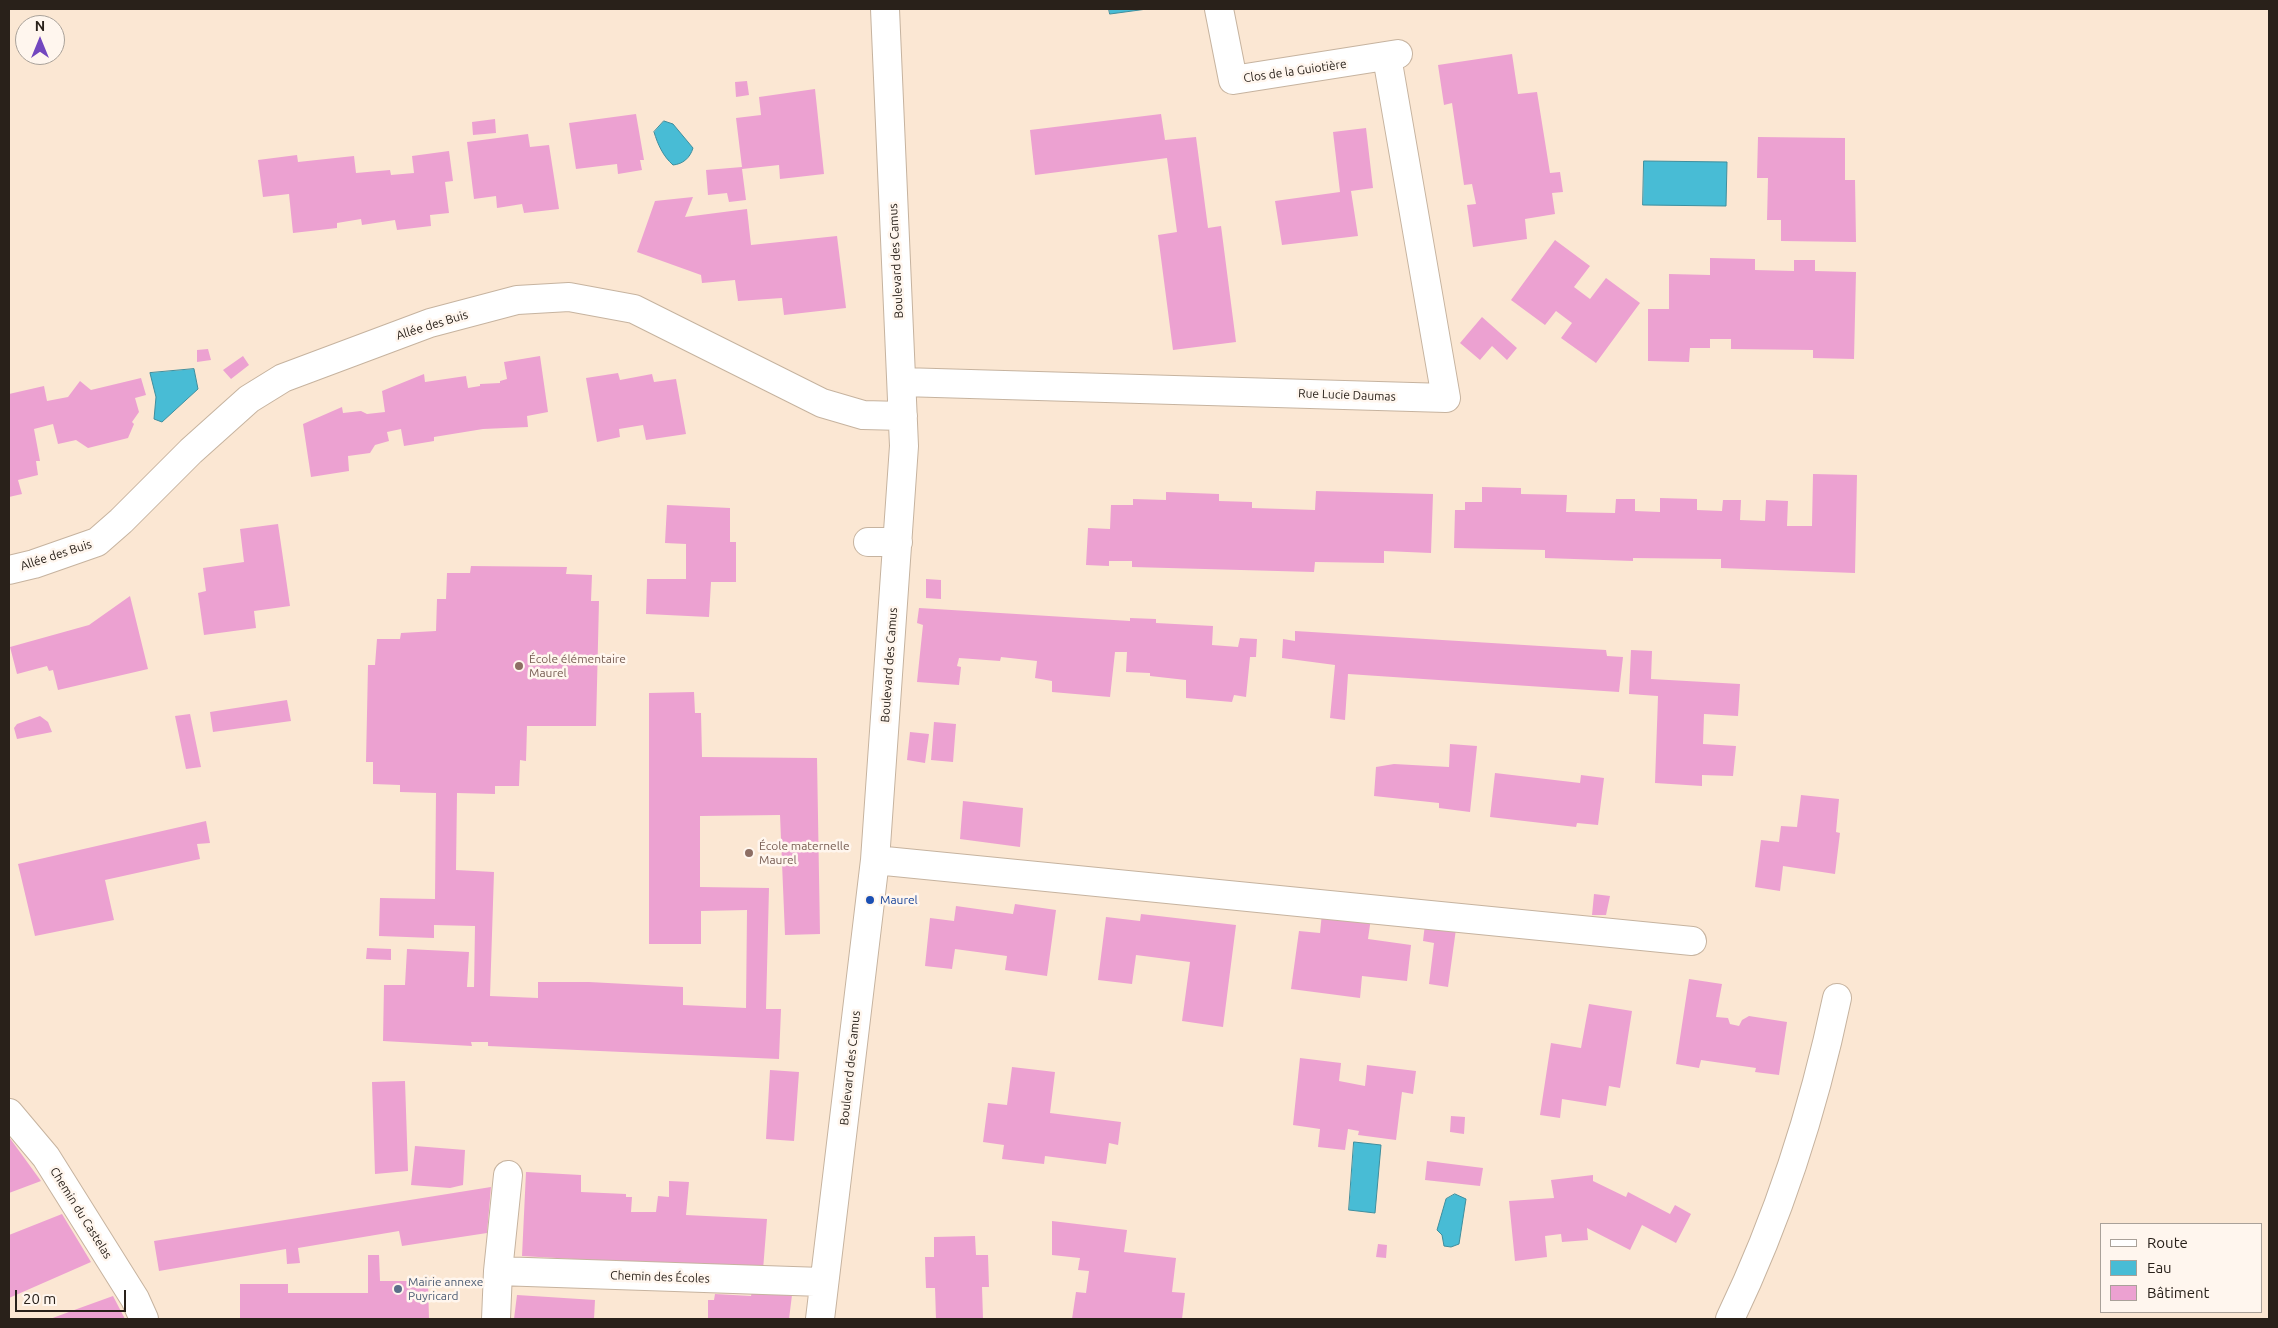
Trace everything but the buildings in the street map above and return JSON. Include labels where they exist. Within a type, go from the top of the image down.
[{"type":"street","name":"Boulevard des Camus","points":[[820,1319],[822,1282],[839,1161],[875,860],[904,446],[885,9]]},
{"type":"street","name":"Clos de la Guiotière","points":[[1220,9],[1233,80],[1393,56]]},
{"type":"street","name":"Rue Lucie Daumas","points":[[902,382],[1446,398],[1393,56]]},
{"type":"street","name":"Allée des Buis","points":[[9,570],[34,564],[97,542],[248,399],[283,378],[430,324],[517,300],[569,297],[634,309],[822,403],[863,415],[903,416]]},
{"type":"street","points":[[868,542],[898,542]]},
{"type":"street","points":[[875,860],[1692,941]]},
{"type":"street","points":[[1730,1319],[1746,1286],[1784,1189],[1823,1064],[1836,998]]},
{"type":"street","name":"Chemin du Castelas","points":[[9,1113],[46,1157],[135,1299],[144,1319]]},
{"type":"street","points":[[496,1319],[498,1271],[508,1175]]},
{"type":"street","name":"Chemin des Écoles","points":[[498,1271],[822,1282]]},
{"type":"water","points":[[1109,9],[1147,9],[1110,14]]},
{"type":"water","points":[[664,121],[673,124],[693,148],[688,158],[683,162],[673,165],[669,162],[657,141],[654,132]]},
{"type":"water","points":[[1644,161],[1727,162],[1726,206],[1643,205]]},
{"type":"water","points":[[194,369],[198,389],[162,422],[154,419],[156,397],[150,373]]},
{"type":"water","points":[[1354,1142],[1381,1145],[1375,1213],[1349,1210]]},
{"type":"water","points":[[1455,1194],[1466,1199],[1459,1244],[1451,1247],[1444,1246],[1442,1235],[1437,1230],[1446,1199]]},
{"type":"place","name":"École élémentaire Maurel","points":[[519,666]]},
{"type":"place","name":"École maternelle Maurel","points":[[749,853]]},
{"type":"place","name":"Maurel","points":[[870,900]]},
{"type":"place","name":"Mairie annexe Puyricard","points":[[398,1289]]}]
